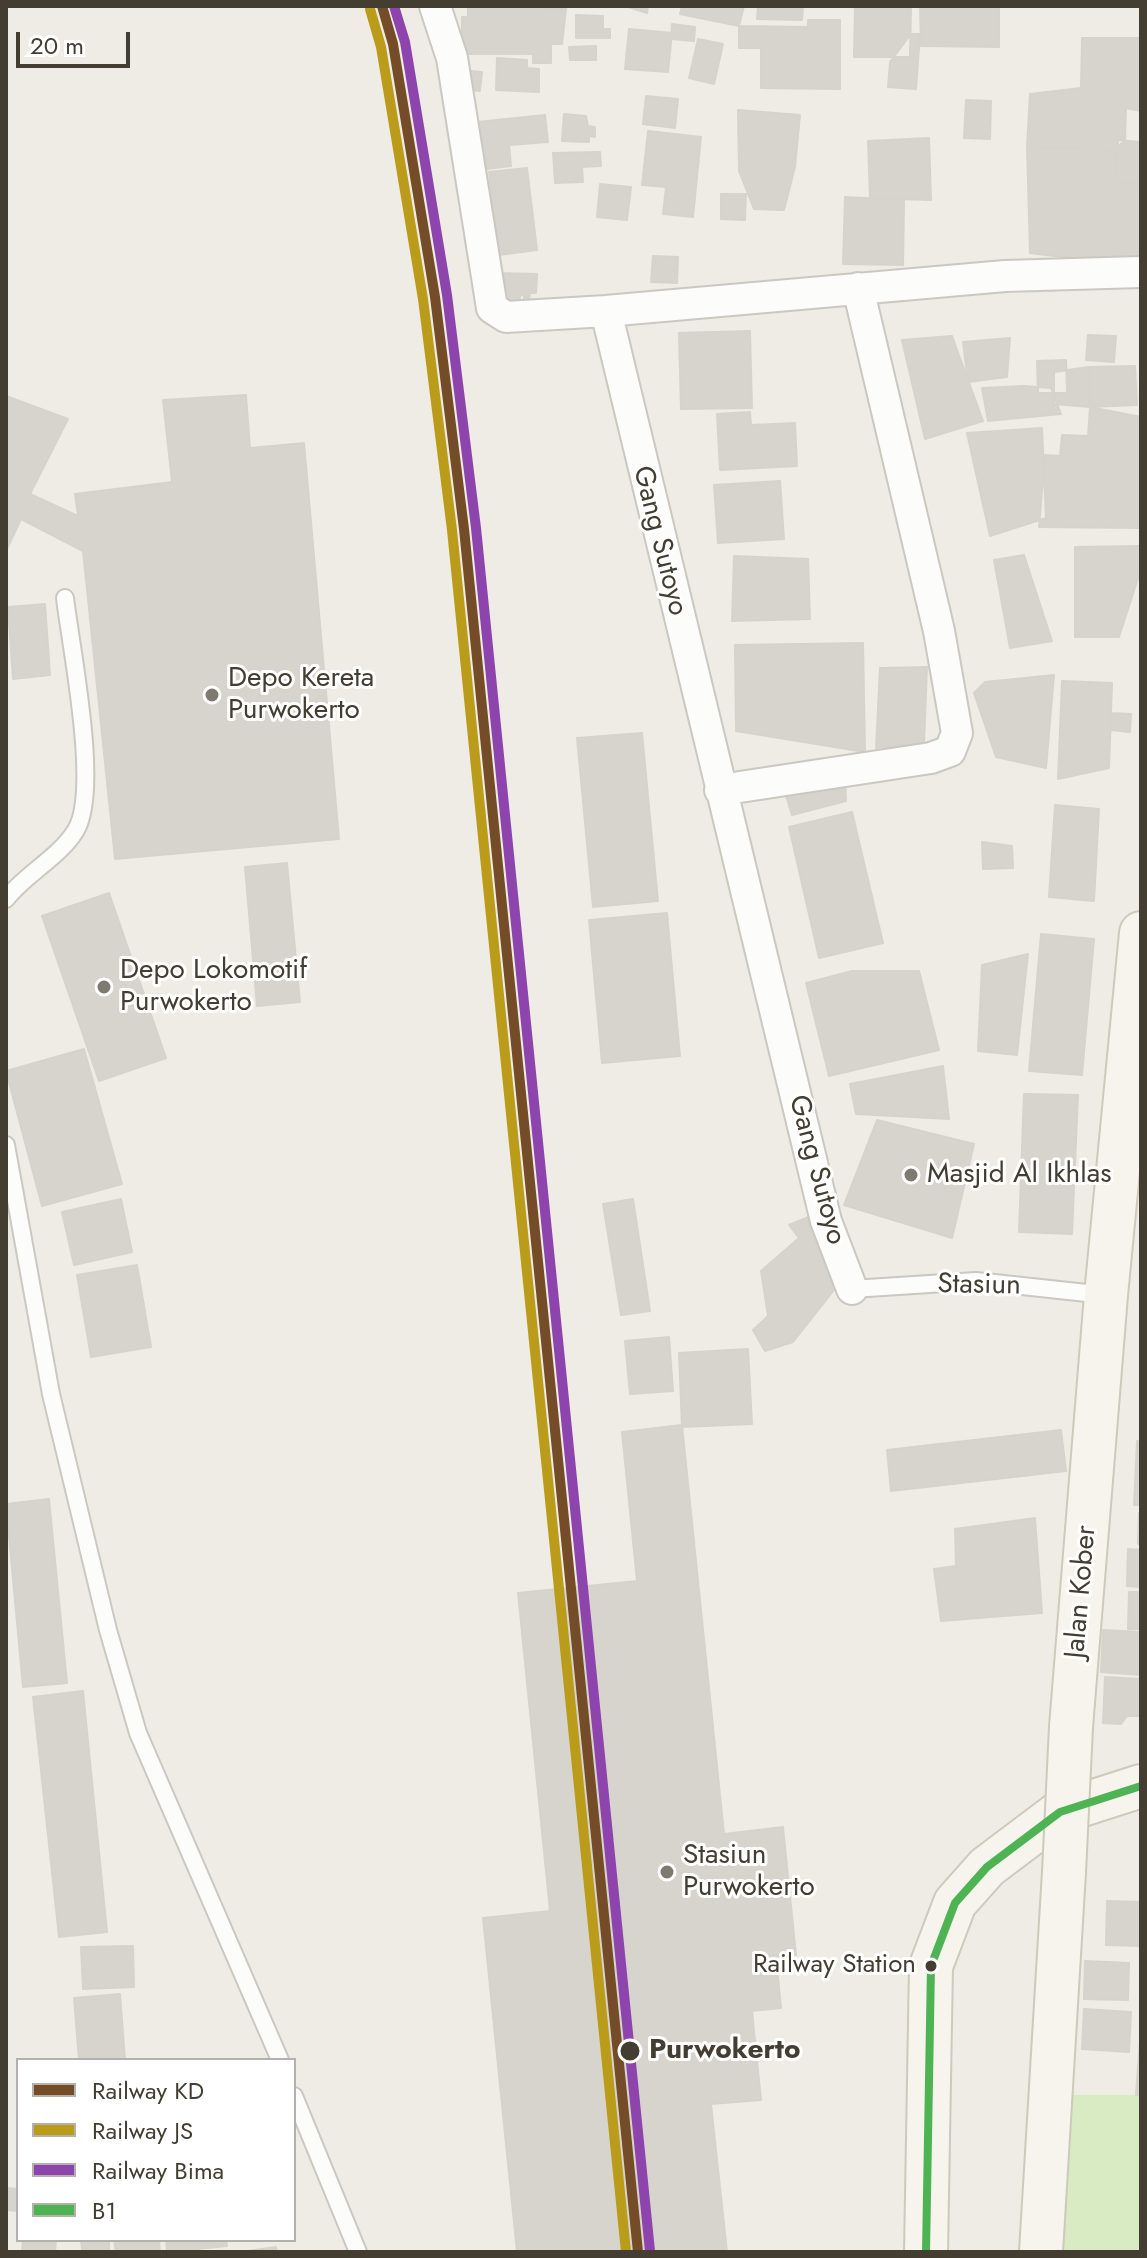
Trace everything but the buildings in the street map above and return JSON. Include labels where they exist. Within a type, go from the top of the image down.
[{"type":"street","points":[[435,6],[452,58],[492,308],[506,317],[1005,276],[1141,272]]},
{"type":"street","points":[[720,790],[931,758],[950,751],[957,733],[939,631],[858,288]]},
{"type":"street","name":"Gang Sutoyo","points":[[606,311],[826,1221],[852,1289]]},
{"type":"street","name":"Jalan Kober","points":[[1041,2252],[1071,1727],[1106,1295],[1141,933]]},
{"type":"street","points":[[926,2252],[931,1966],[955,1903],[987,1867],[1060,1812],[1141,1786]]},
{"type":"lane","points":[[6,899],[20,881],[63,847],[78,827],[87,787],[65,598]]},
{"type":"lane","points":[[6,1145],[51,1394],[108,1630],[138,1733],[279,2058]]},
{"type":"lane","name":"Stasiun","points":[[852,1289],[976,1281],[1106,1295]]},
{"type":"lane","points":[[296,2101],[358,2252]]},
{"type":"green space","points":[[1064,2095],[1141,2095],[1141,2252],[1055,2252]]},
{"type":"rail line","name":"KD","points":[[382,6],[393,44],[435,297],[464,529],[638,2252]]},
{"type":"rail line","name":"Bima","points":[[394,6],[405,42],[447,295],[476,528],[650,2251]]},
{"type":"rail line","name":"JS","points":[[370,9],[381,47],[423,299],[452,530],[626,2252]]},
{"type":"transit line","name":"B1","points":[[926,2252],[931,1966],[955,1903],[987,1867],[1060,1812],[1141,1786]]},
{"type":"place","name":"Depo Kereta Purwokerto","points":[[212,695]]},
{"type":"place","name":"Depo Lokomotif Purwokerto","points":[[104,987]]},
{"type":"place","name":"Masjid Al Ikhlas","points":[[911,1175]]},
{"type":"place","name":"Stasiun Purwokerto","points":[[667,1872]]},
{"type":"place","name":"Railway Station","points":[[931,1966]]},
{"type":"place","name":"Purwokerto","points":[[630,2051]]}]
